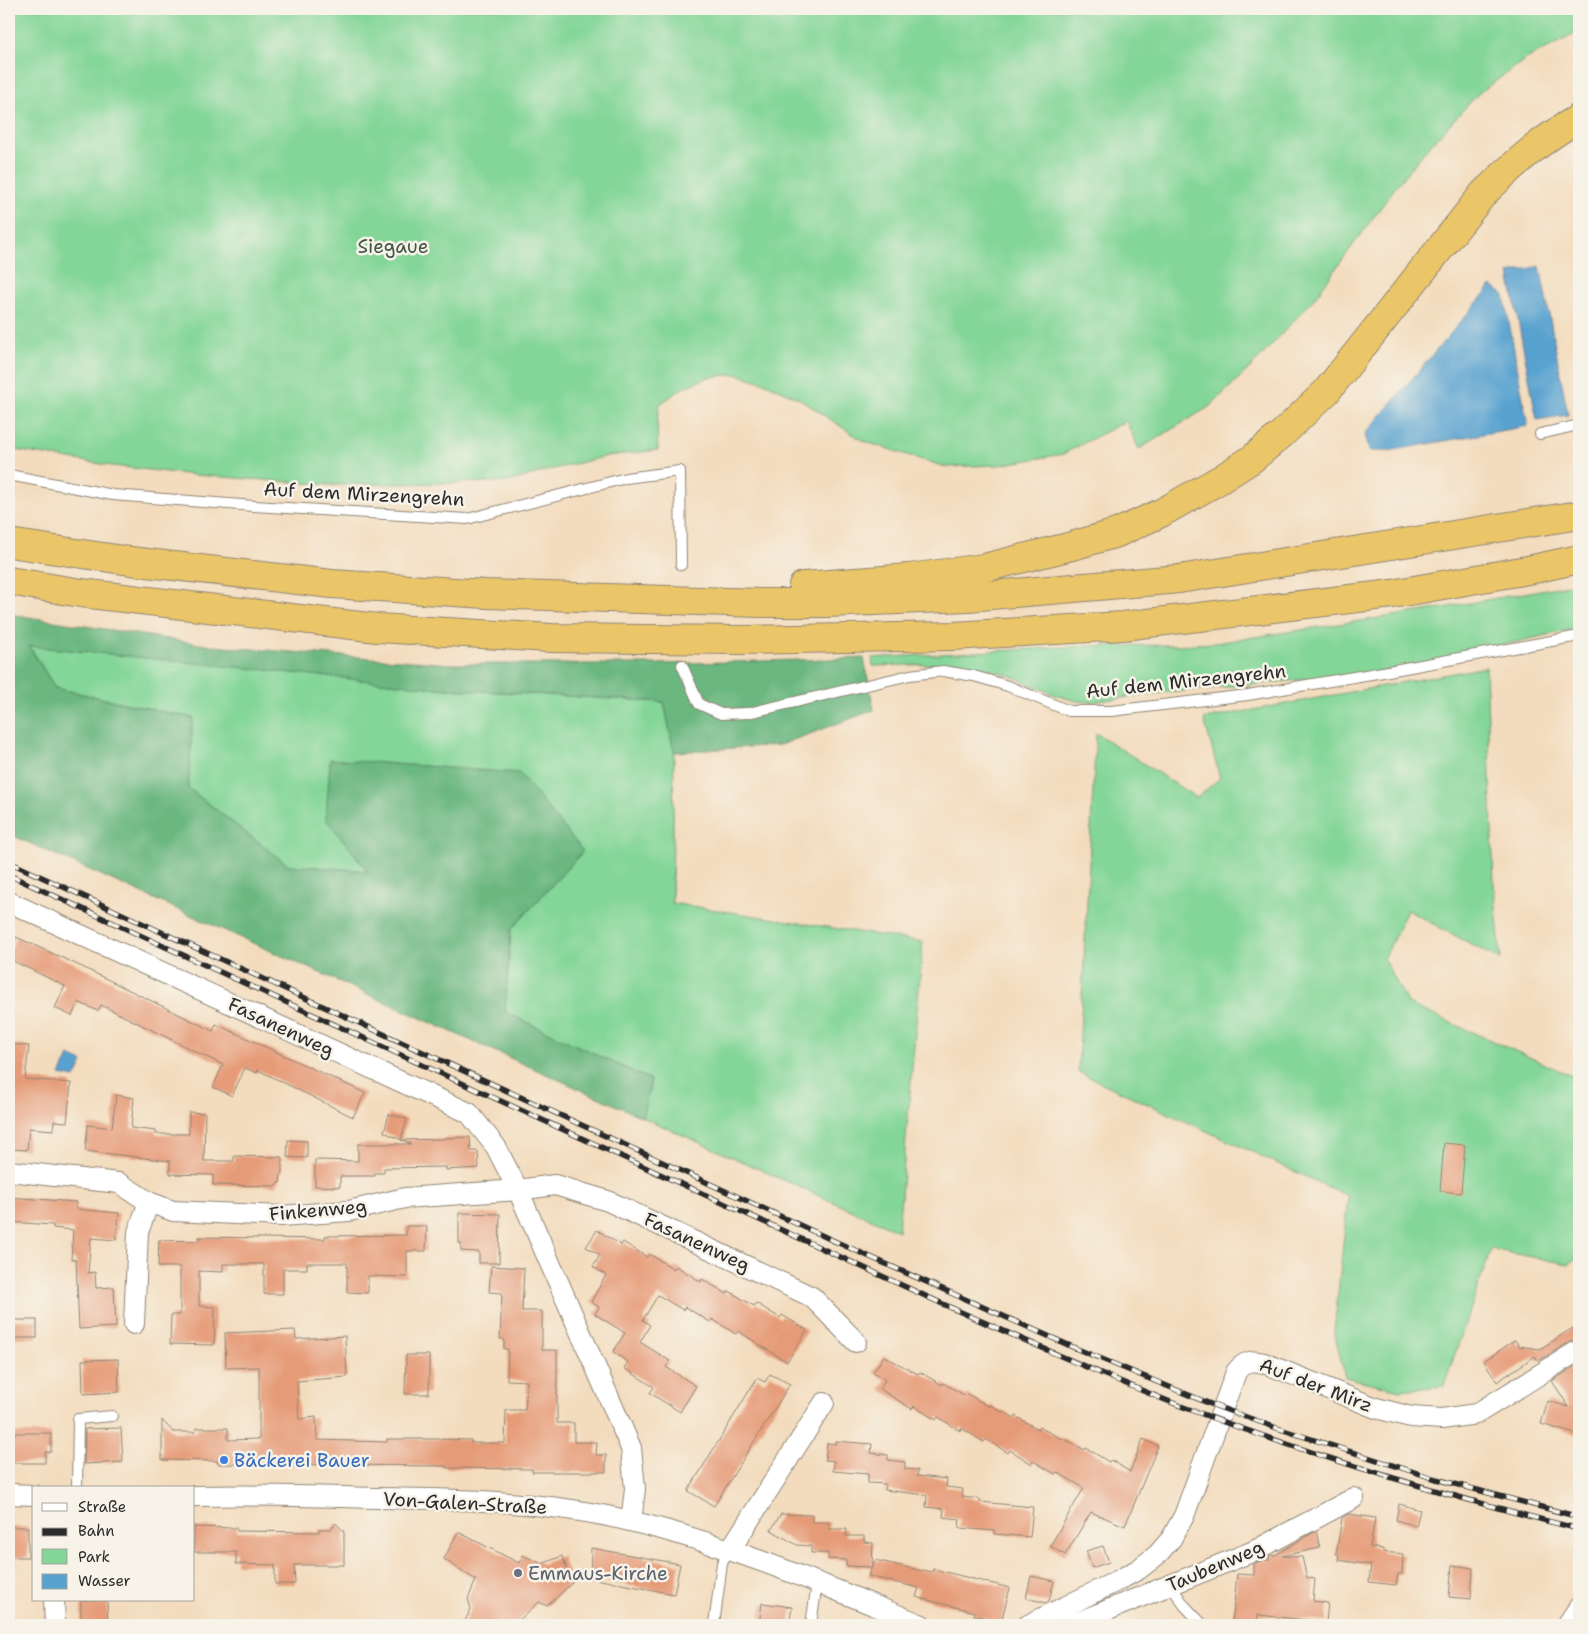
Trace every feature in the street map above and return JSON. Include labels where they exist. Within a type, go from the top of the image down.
[{"type":"highway","points":[[670,599],[908,578],[975,569],[1072,546],[1117,533],[1161,513],[1252,459],[1282,434],[1326,392],[1484,192],[1514,163],[1543,139],[1579,118]]},
{"type":"highway","points":[[9,543],[149,564],[332,584],[486,594],[760,603],[827,603],[968,597],[1179,579],[1579,515]]},
{"type":"highway","points":[[9,581],[81,593],[377,628],[552,638],[741,640],[953,636],[1123,626],[1392,594],[1579,559]]},
{"type":"street","name":"Fasanenweg","points":[[9,902],[469,1113],[496,1147],[518,1190],[631,1448],[635,1489],[631,1521]]},
{"type":"street","name":"Finkenweg","points":[[9,1171],[119,1183],[149,1202],[173,1211],[281,1216],[349,1211],[405,1198],[518,1190]]},
{"type":"street","name":"Fasanenweg","points":[[518,1190],[555,1185],[608,1201],[812,1297],[856,1342]]},
{"type":"street","points":[[134,1324],[138,1232],[149,1202]]},
{"type":"street","name":"Auf der Mirz","points":[[1028,1625],[1119,1580],[1139,1569],[1158,1555],[1171,1539],[1184,1516],[1236,1372],[1248,1361],[1264,1363],[1376,1408],[1411,1417],[1442,1419],[1476,1414],[1579,1350]]},
{"type":"street","points":[[730,1550],[824,1403]]},
{"type":"street","points":[[9,1494],[32,1495]]},
{"type":"street","name":"Von-Galen-Straße","points":[[195,1496],[253,1495],[431,1499],[587,1512],[631,1521],[730,1550],[817,1583],[912,1623]]},
{"type":"street","name":"Taubenweg","points":[[1071,1625],[1254,1551],[1354,1498]]},
{"type":"street","points":[[54,1602],[55,1625]]},
{"type":"street","points":[[1568,1625],[1579,1607]]},
{"type":"lane","points":[[1540,434],[1579,425]]},
{"type":"lane","name":"Auf dem Mirzengrehn","points":[[9,475],[113,494],[254,506],[467,519],[626,478],[680,471],[681,565]]},
{"type":"lane","name":"Auf dem Mirzengrehn","points":[[682,665],[699,704],[722,714],[748,713],[910,675],[943,671],[974,676],[1008,686],[1069,711],[1111,711],[1248,695],[1579,636]]},
{"type":"lane","points":[[77,1486],[78,1419],[112,1416]]},
{"type":"lane","points":[[714,1625],[722,1563],[730,1550]]},
{"type":"lane","points":[[811,1625],[817,1583]]},
{"type":"lane","points":[[1170,1584],[1184,1605],[1204,1625]]},
{"type":"green space","name":"Siegaue","points":[[9,9],[1579,9],[1579,32],[1526,59],[1479,93],[1431,144],[1400,181],[1313,300],[1257,361],[1209,407],[1139,449],[1126,421],[1063,454],[999,465],[945,467],[863,441],[800,399],[766,383],[736,374],[709,377],[684,387],[660,404],[657,420],[658,450],[608,456],[508,482],[332,485],[195,475],[113,466],[9,449]]},
{"type":"green space","points":[[1579,583],[1579,628],[1383,672],[1160,693],[1091,702],[1076,701],[1055,695],[1014,677],[970,665],[873,666],[872,658],[1081,646],[1215,643],[1431,610]]},
{"type":"green space","points":[[9,614],[212,646],[451,664],[658,664],[864,658],[874,710],[780,745],[674,752],[664,702],[448,689],[29,646],[55,688],[193,718],[188,788],[288,865],[368,871],[326,819],[330,759],[519,773],[583,851],[511,930],[505,1012],[651,1080],[642,1117],[9,834]]},
{"type":"green space","points":[[29,645],[448,689],[664,702],[674,752],[672,903],[923,942],[898,1231],[642,1117],[651,1080],[505,1012],[511,930],[583,851],[326,819],[368,871],[288,865],[188,788],[193,718],[55,688]]},
{"type":"green space","points":[[1486,667],[1494,885],[1501,960],[1407,910],[1384,959],[1408,1004],[1579,1079],[1579,1256],[1568,1264],[1491,1249],[1444,1386],[1400,1390],[1345,1377],[1334,1332],[1348,1196],[1078,1072],[1096,733],[1197,798],[1220,778],[1204,719]]},
{"type":"water","points":[[1540,266],[1568,415],[1537,420],[1509,273]]},
{"type":"water","points":[[1491,286],[1504,295],[1528,426],[1388,451],[1369,451],[1365,434]]},
{"type":"water","points":[[69,1056],[83,1062],[75,1078],[60,1075]]},
{"type":"building","points":[[16,937],[213,1031],[216,1024],[365,1093],[353,1117],[258,1070],[257,1073],[245,1068],[232,1096],[213,1087],[223,1065],[101,1005],[98,1011],[78,1002],[72,1016],[55,1008],[65,986],[9,959],[9,954]]},
{"type":"building","points":[[9,1044],[29,1046],[25,1079],[71,1083],[67,1122],[54,1121],[53,1130],[29,1128],[27,1150],[9,1149]]},
{"type":"building","points":[[116,1095],[134,1098],[131,1128],[156,1131],[156,1134],[189,1134],[189,1112],[205,1113],[204,1161],[234,1161],[234,1156],[282,1157],[280,1183],[277,1183],[277,1186],[213,1185],[213,1175],[170,1174],[170,1161],[85,1151],[88,1125],[112,1128]]},
{"type":"building","points":[[389,1114],[407,1119],[401,1140],[384,1132]]},
{"type":"building","points":[[470,1137],[471,1151],[478,1151],[479,1168],[446,1170],[446,1167],[384,1168],[384,1173],[375,1173],[375,1176],[340,1176],[340,1187],[315,1186],[315,1160],[358,1161],[358,1144],[411,1144],[402,1140]]},
{"type":"building","points":[[288,1140],[307,1141],[307,1158],[287,1157]]},
{"type":"building","points":[[1444,1143],[1465,1145],[1461,1193],[1440,1191]]},
{"type":"building","points":[[9,1197],[76,1202],[76,1209],[119,1213],[116,1240],[91,1238],[88,1273],[95,1272],[96,1288],[114,1287],[116,1327],[79,1329],[76,1260],[71,1259],[73,1230],[53,1228],[53,1225],[9,1222]]},
{"type":"building","points":[[459,1213],[500,1214],[499,1263],[479,1263],[479,1252],[461,1251],[461,1243],[459,1243]]},
{"type":"building","points":[[406,1226],[427,1226],[426,1251],[407,1251],[407,1277],[368,1276],[368,1293],[347,1292],[347,1263],[307,1263],[307,1269],[283,1269],[283,1294],[264,1294],[264,1264],[223,1264],[223,1272],[199,1271],[199,1306],[215,1307],[214,1345],[170,1344],[171,1315],[180,1315],[180,1267],[158,1267],[159,1240],[199,1241],[199,1237],[325,1239],[325,1236],[406,1235]]},
{"type":"building","points":[[597,1230],[621,1245],[623,1242],[647,1257],[649,1254],[674,1269],[676,1266],[701,1282],[702,1279],[727,1294],[729,1291],[754,1306],[756,1303],[780,1318],[782,1315],[807,1330],[787,1362],[738,1331],[736,1334],[712,1319],[710,1322],[685,1307],[683,1310],[658,1295],[643,1320],[650,1325],[640,1342],[670,1361],[666,1367],[696,1386],[680,1412],[650,1393],[654,1387],[624,1368],[628,1362],[613,1352],[625,1333],[595,1314],[599,1307],[591,1302],[606,1275],[593,1267],[600,1255],[586,1247]]},
{"type":"building","points":[[491,1266],[524,1268],[522,1311],[542,1311],[542,1350],[557,1350],[557,1423],[574,1423],[574,1442],[597,1442],[596,1455],[606,1455],[606,1472],[532,1472],[532,1469],[446,1468],[446,1466],[218,1464],[217,1461],[162,1460],[162,1420],[173,1432],[196,1432],[196,1428],[228,1428],[228,1440],[259,1439],[259,1367],[226,1368],[225,1333],[295,1330],[296,1339],[345,1336],[347,1377],[297,1381],[299,1419],[316,1417],[317,1440],[387,1442],[387,1439],[438,1439],[471,1440],[471,1443],[505,1443],[506,1410],[525,1410],[527,1381],[507,1380],[508,1349],[504,1349],[504,1339],[500,1339],[502,1293],[489,1292]]},
{"type":"building","points":[[9,1320],[37,1320],[37,1338],[9,1338]]},
{"type":"building","points":[[1579,1324],[1579,1338],[1538,1361],[1535,1356],[1497,1382],[1484,1361],[1515,1340],[1519,1346],[1540,1349]]},
{"type":"building","points":[[406,1355],[429,1355],[429,1394],[405,1394]]},
{"type":"building","points":[[884,1356],[918,1374],[920,1372],[942,1385],[943,1383],[966,1396],[967,1394],[990,1407],[991,1405],[1014,1418],[1015,1416],[1038,1429],[1039,1427],[1085,1450],[1086,1448],[1130,1472],[1143,1439],[1158,1446],[1125,1526],[1091,1512],[1065,1555],[1050,1546],[1084,1488],[1057,1472],[1055,1474],[1033,1461],[1032,1464],[1010,1450],[1008,1453],[986,1439],[984,1442],[961,1428],[960,1431],[938,1417],[936,1420],[914,1406],[912,1409],[880,1389],[885,1380],[873,1372]]},
{"type":"building","points":[[118,1359],[119,1392],[83,1394],[82,1360]]},
{"type":"building","points":[[1579,1364],[1579,1435],[1541,1424],[1548,1401],[1569,1407],[1552,1381]]},
{"type":"building","points":[[770,1374],[790,1384],[714,1506],[688,1491],[757,1378],[765,1382]]},
{"type":"building","points":[[121,1428],[123,1462],[84,1464],[85,1429]]},
{"type":"building","points":[[9,1433],[51,1433],[51,1452],[45,1452],[45,1463],[9,1463]]},
{"type":"building","points":[[836,1441],[872,1444],[871,1453],[888,1455],[888,1460],[905,1462],[905,1469],[918,1470],[917,1476],[947,1479],[946,1487],[963,1489],[962,1497],[980,1499],[980,1502],[1033,1507],[1030,1537],[994,1534],[995,1531],[959,1528],[960,1519],[943,1517],[944,1509],[926,1507],[927,1495],[884,1490],[885,1484],[868,1483],[868,1474],[833,1471],[834,1461],[825,1460],[827,1443],[836,1444]]},
{"type":"building","points":[[1399,1504],[1420,1510],[1416,1526],[1396,1520]]},
{"type":"building","points":[[781,1514],[812,1515],[812,1522],[829,1522],[829,1529],[847,1529],[846,1536],[864,1536],[864,1542],[873,1543],[872,1567],[846,1566],[846,1560],[828,1559],[828,1553],[811,1553],[811,1546],[797,1545],[771,1530]]},
{"type":"building","points":[[1349,1514],[1375,1518],[1370,1547],[1383,1549],[1383,1552],[1403,1554],[1402,1574],[1398,1574],[1396,1585],[1369,1582],[1371,1565],[1338,1560],[1339,1554],[1336,1554],[1342,1518]]},
{"type":"building","points":[[336,1523],[344,1532],[344,1565],[294,1565],[295,1584],[275,1584],[275,1565],[236,1564],[236,1552],[195,1552],[195,1527],[237,1528],[237,1531],[319,1532],[319,1529],[331,1529]]},
{"type":"building","points":[[9,1527],[28,1527],[28,1557],[9,1557]]},
{"type":"building","points":[[1316,1531],[1320,1548],[1282,1556],[1302,1557],[1307,1578],[1315,1579],[1313,1601],[1328,1603],[1326,1622],[1258,1615],[1257,1625],[1232,1625],[1237,1574],[1254,1575],[1254,1564],[1263,1560],[1269,1560],[1269,1556],[1275,1555]]},
{"type":"building","name":"Emmaus-Kirche","points":[[458,1532],[519,1563],[523,1555],[542,1564],[562,1556],[572,1583],[547,1606],[539,1602],[514,1625],[463,1625],[471,1609],[468,1599],[476,1580],[444,1559]]},
{"type":"building","points":[[1103,1546],[1109,1562],[1092,1568],[1086,1551]]},
{"type":"building","points":[[591,1548],[680,1564],[674,1594],[590,1578]]},
{"type":"building","points":[[875,1560],[923,1571],[932,1572],[933,1569],[1010,1588],[1001,1622],[974,1615],[975,1612],[916,1597],[919,1588],[868,1576]]},
{"type":"building","points":[[1452,1565],[1473,1568],[1471,1599],[1449,1597]]},
{"type":"building","points":[[1031,1576],[1054,1581],[1049,1601],[1046,1603],[1026,1598]]},
{"type":"building","points":[[81,1602],[107,1602],[108,1625],[81,1625]]},
{"type":"building","points":[[762,1603],[792,1607],[789,1625],[759,1625]]},
{"type":"railway","points":[[9,862],[832,1240],[1075,1348],[1213,1405],[1274,1427],[1436,1479],[1579,1517]]},
{"type":"railway","points":[[9,875],[945,1305],[1119,1381],[1277,1441],[1427,1488],[1579,1529]]},
{"type":"place","name":"Bäckerei Bauer","points":[[224,1460]]},
{"type":"place","name":"Emmaus-Kirche","points":[[518,1573]]}]
